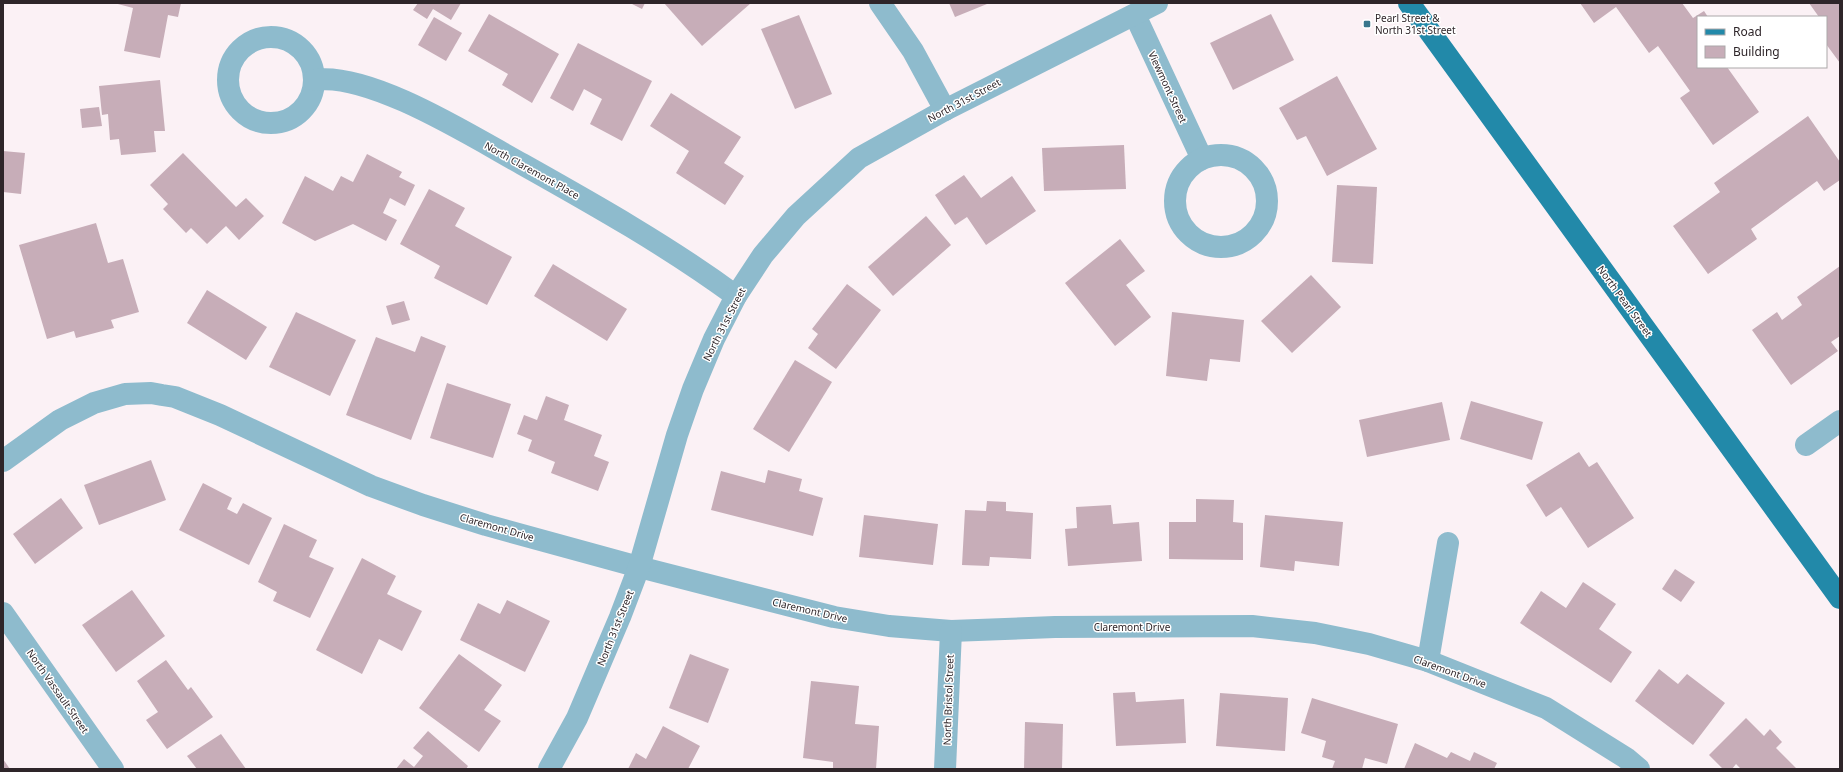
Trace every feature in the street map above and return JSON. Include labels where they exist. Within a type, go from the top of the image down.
[{"type":"main road","name":"North Pearl Street","points":[[1409,3],[1840,598]]},
{"type":"street","points":[[880,3],[913,51],[945,110]]},
{"type":"street","name":"North 31st Street","points":[[549,769],[577,718],[620,617],[639,567],[677,436],[693,389],[714,339],[736,296],[763,255],[796,216],[859,158],[945,110],[1157,3]]},
{"type":"street","name":"Viewmont Street","points":[[1135,15],[1202,159]]},
{"type":"street","name":"North Claremont Place","points":[[314,80],[323,78],[365,86],[428,113],[631,226],[700,270],[736,296]]},
{"type":"street","points":[[1216,155],[1230,156],[1244,161],[1255,170],[1263,182],[1267,195],[1267,210],[1262,224],[1253,235],[1241,243],[1227,247],[1212,247],[1199,242],[1187,233],[1179,221],[1176,207],[1176,193],[1181,179],[1190,168],[1202,159],[1216,155]]},
{"type":"street","name":"Claremont Drive","points":[[3,460],[60,420],[94,403],[125,394],[162,394],[175,397],[220,414],[371,486],[423,505],[486,525],[639,567],[834,617],[890,626],[951,631],[1055,627],[1252,626],[1315,633],[1369,644],[1428,661],[1546,708],[1620,754],[1639,769]]},
{"type":"street","points":[[1806,445],[1840,421]]},
{"type":"street","points":[[1428,661],[1448,543]]},
{"type":"street","name":"North Vassault Street","points":[[3,613],[113,769]]},
{"type":"street","name":"North Bristol Street","points":[[945,769],[951,631]]},
{"type":"building","points":[[114,3],[181,3],[178,17],[168,15],[160,58],[124,51],[133,8]]},
{"type":"building","points":[[418,3],[461,3],[451,20],[433,9],[427,19],[413,10]]},
{"type":"building","points":[[630,3],[645,3],[642,9]]},
{"type":"building","points":[[664,3],[751,3],[702,46]]},
{"type":"building","points":[[949,3],[987,3],[987,4],[955,17]]},
{"type":"building","points":[[1580,3],[1682,3],[1693,18],[1704,11],[1707,16],[1697,16],[1697,68],[1728,68],[1759,112],[1713,145],[1680,98],[1690,91],[1658,46],[1649,53],[1616,7],[1594,23]]},
{"type":"building","points":[[1809,3],[1840,3],[1840,63],[1827,45],[1827,16],[1818,16]]},
{"type":"building","points":[[489,14],[559,54],[532,103],[502,85],[508,74],[468,51]]},
{"type":"building","points":[[1271,14],[1294,60],[1233,90],[1210,43]]},
{"type":"building","points":[[799,15],[832,94],[795,109],[761,29]]},
{"type":"building","points":[[434,17],[462,33],[446,61],[418,45]]},
{"type":"building","points":[[578,43],[652,81],[622,141],[590,124],[602,99],[584,89],[573,111],[550,98]]},
{"type":"building","points":[[1337,76],[1377,149],[1327,176],[1306,136],[1297,140],[1279,108]]},
{"type":"building","points":[[160,80],[165,131],[154,131],[156,152],[121,155],[119,139],[110,140],[108,114],[102,115],[99,86]]},
{"type":"building","points":[[671,93],[741,137],[724,163],[744,176],[725,205],[676,173],[689,151],[650,126]]},
{"type":"building","points":[[99,107],[102,126],[82,128],[80,109]]},
{"type":"building","points":[[1808,116],[1840,162],[1840,180],[1824,191],[1817,181],[1751,229],[1757,239],[1708,274],[1673,226],[1720,192],[1714,183]]},
{"type":"building","points":[[1124,145],[1126,189],[1044,191],[1042,148]]},
{"type":"building","points":[[3,151],[25,153],[21,194],[3,192]]},
{"type":"building","points":[[183,153],[236,207],[246,198],[264,216],[239,240],[226,226],[207,244],[191,228],[186,233],[163,209],[168,204],[150,185]]},
{"type":"building","points":[[367,154],[402,172],[399,177],[415,185],[405,206],[390,198],[383,213],[397,220],[386,241],[353,224],[315,241],[282,223],[305,176],[333,191],[341,176],[353,182]]},
{"type":"building","points":[[964,175],[981,198],[1012,176],[1036,211],[986,245],[967,217],[955,225],[935,195]]},
{"type":"building","points":[[1337,185],[1377,187],[1373,264],[1332,262]]},
{"type":"building","points":[[429,189],[465,208],[455,226],[512,257],[487,305],[434,278],[440,266],[400,244]]},
{"type":"building","points":[[926,216],[951,245],[893,296],[868,267]]},
{"type":"building","points":[[96,223],[108,263],[123,259],[139,312],[111,320],[114,328],[76,338],[74,331],[47,339],[19,245]]},
{"type":"building","points":[[1120,239],[1145,271],[1126,285],[1151,317],[1115,346],[1065,283]]},
{"type":"building","points":[[553,264],[627,309],[607,341],[534,296]]},
{"type":"building","points":[[1840,266],[1840,336],[1831,342],[1838,351],[1791,385],[1752,330],[1777,312],[1782,320],[1802,305],[1797,297]]},
{"type":"building","points":[[1311,275],[1341,307],[1292,353],[1261,321]]},
{"type":"building","points":[[847,284],[881,310],[836,369],[808,348],[818,334],[812,329]]},
{"type":"building","points":[[207,290],[267,327],[246,360],[187,323]]},
{"type":"building","points":[[404,301],[410,320],[392,325],[386,306]]},
{"type":"building","points":[[296,312],[356,340],[330,396],[269,367]]},
{"type":"building","points":[[1172,312],[1244,320],[1240,362],[1210,359],[1207,381],[1166,376]]},
{"type":"building","points":[[421,336],[446,346],[411,440],[346,415],[376,337],[415,352]]},
{"type":"building","points":[[795,360],[832,382],[789,452],[753,429]]},
{"type":"building","points":[[447,383],[511,404],[493,458],[430,438]]},
{"type":"building","points":[[546,396],[569,405],[564,420],[602,435],[594,456],[609,462],[598,491],[551,473],[555,462],[528,451],[532,440],[517,434],[524,415],[537,420]]},
{"type":"building","points":[[1471,401],[1543,422],[1532,460],[1460,439]]},
{"type":"building","points":[[1442,402],[1450,440],[1367,457],[1359,420]]},
{"type":"building","points":[[1579,452],[1589,467],[1597,462],[1634,518],[1588,548],[1561,507],[1546,517],[1526,485]]},
{"type":"building","points":[[151,460],[166,500],[99,525],[84,485]]},
{"type":"building","points":[[768,470],[802,479],[799,491],[823,498],[813,536],[711,510],[721,471],[765,483]]},
{"type":"building","points":[[203,483],[232,498],[227,509],[237,514],[243,503],[272,518],[249,565],[179,530]]},
{"type":"building","points":[[61,498],[83,528],[35,564],[13,534]]},
{"type":"building","points":[[1196,499],[1234,500],[1233,522],[1243,523],[1243,560],[1169,559],[1169,522],[1196,522]]},
{"type":"building","points":[[987,501],[1006,502],[1006,511],[1033,513],[1031,559],[990,557],[989,566],[962,565],[965,510],[986,511]]},
{"type":"building","points":[[1111,505],[1113,524],[1139,522],[1142,561],[1068,566],[1065,529],[1077,528],[1076,507]]},
{"type":"building","points":[[864,515],[938,524],[933,565],[859,557]]},
{"type":"building","points":[[1265,515],[1343,522],[1339,566],[1295,561],[1294,571],[1260,567]]},
{"type":"building","points":[[284,524],[317,540],[309,557],[334,568],[310,618],[273,601],[277,592],[258,582]]},
{"type":"building","points":[[362,558],[396,576],[387,594],[422,611],[402,651],[379,639],[362,674],[316,650]]},
{"type":"building","points":[[1675,569],[1695,582],[1681,602],[1662,589]]},
{"type":"building","points":[[1583,582],[1616,604],[1599,629],[1632,652],[1611,683],[1520,623],[1541,591],[1566,608]]},
{"type":"building","points":[[132,590],[165,636],[116,672],[82,625]]},
{"type":"building","points":[[507,600],[550,621],[525,672],[460,640],[478,603],[500,614]]},
{"type":"building","points":[[459,654],[502,685],[484,710],[501,721],[479,752],[419,708]]},
{"type":"building","points":[[690,654],[729,669],[708,723],[669,708]]},
{"type":"building","points":[[166,660],[188,690],[191,687],[213,717],[167,749],[146,720],[158,712],[137,681]]},
{"type":"building","points":[[1659,669],[1678,684],[1687,674],[1725,703],[1693,745],[1635,701]]},
{"type":"building","points":[[811,681],[859,686],[855,724],[879,726],[876,769],[833,769],[833,762],[803,758]]},
{"type":"building","points":[[1135,692],[1136,702],[1184,699],[1186,743],[1116,746],[1113,693]]},
{"type":"building","points":[[1220,693],[1288,698],[1285,751],[1216,746]]},
{"type":"building","points":[[1312,698],[1398,724],[1387,764],[1365,758],[1362,769],[1332,769],[1335,761],[1322,757],[1326,741],[1301,733]]},
{"type":"building","points":[[1746,718],[1764,736],[1770,729],[1782,742],[1776,748],[1797,769],[1741,769],[1736,764],[1732,769],[1723,769],[1709,755]]},
{"type":"building","points":[[1025,722],[1063,724],[1062,769],[1024,769]]},
{"type":"building","points":[[663,726],[700,746],[688,769],[628,769],[636,753],[646,759]]},
{"type":"building","points":[[428,731],[468,766],[466,769],[396,769],[404,759],[414,767],[423,756],[413,748]]},
{"type":"building","points":[[221,734],[246,769],[197,769],[187,756]]},
{"type":"building","points":[[1415,743],[1447,758],[1451,752],[1470,761],[1474,752],[1497,763],[1494,769],[1404,769]]},
{"type":"building","points":[[3,759],[10,769],[3,769]]},
{"type":"place","name":"Pearl Street & North 31st Street","points":[[1367,24]]}]
